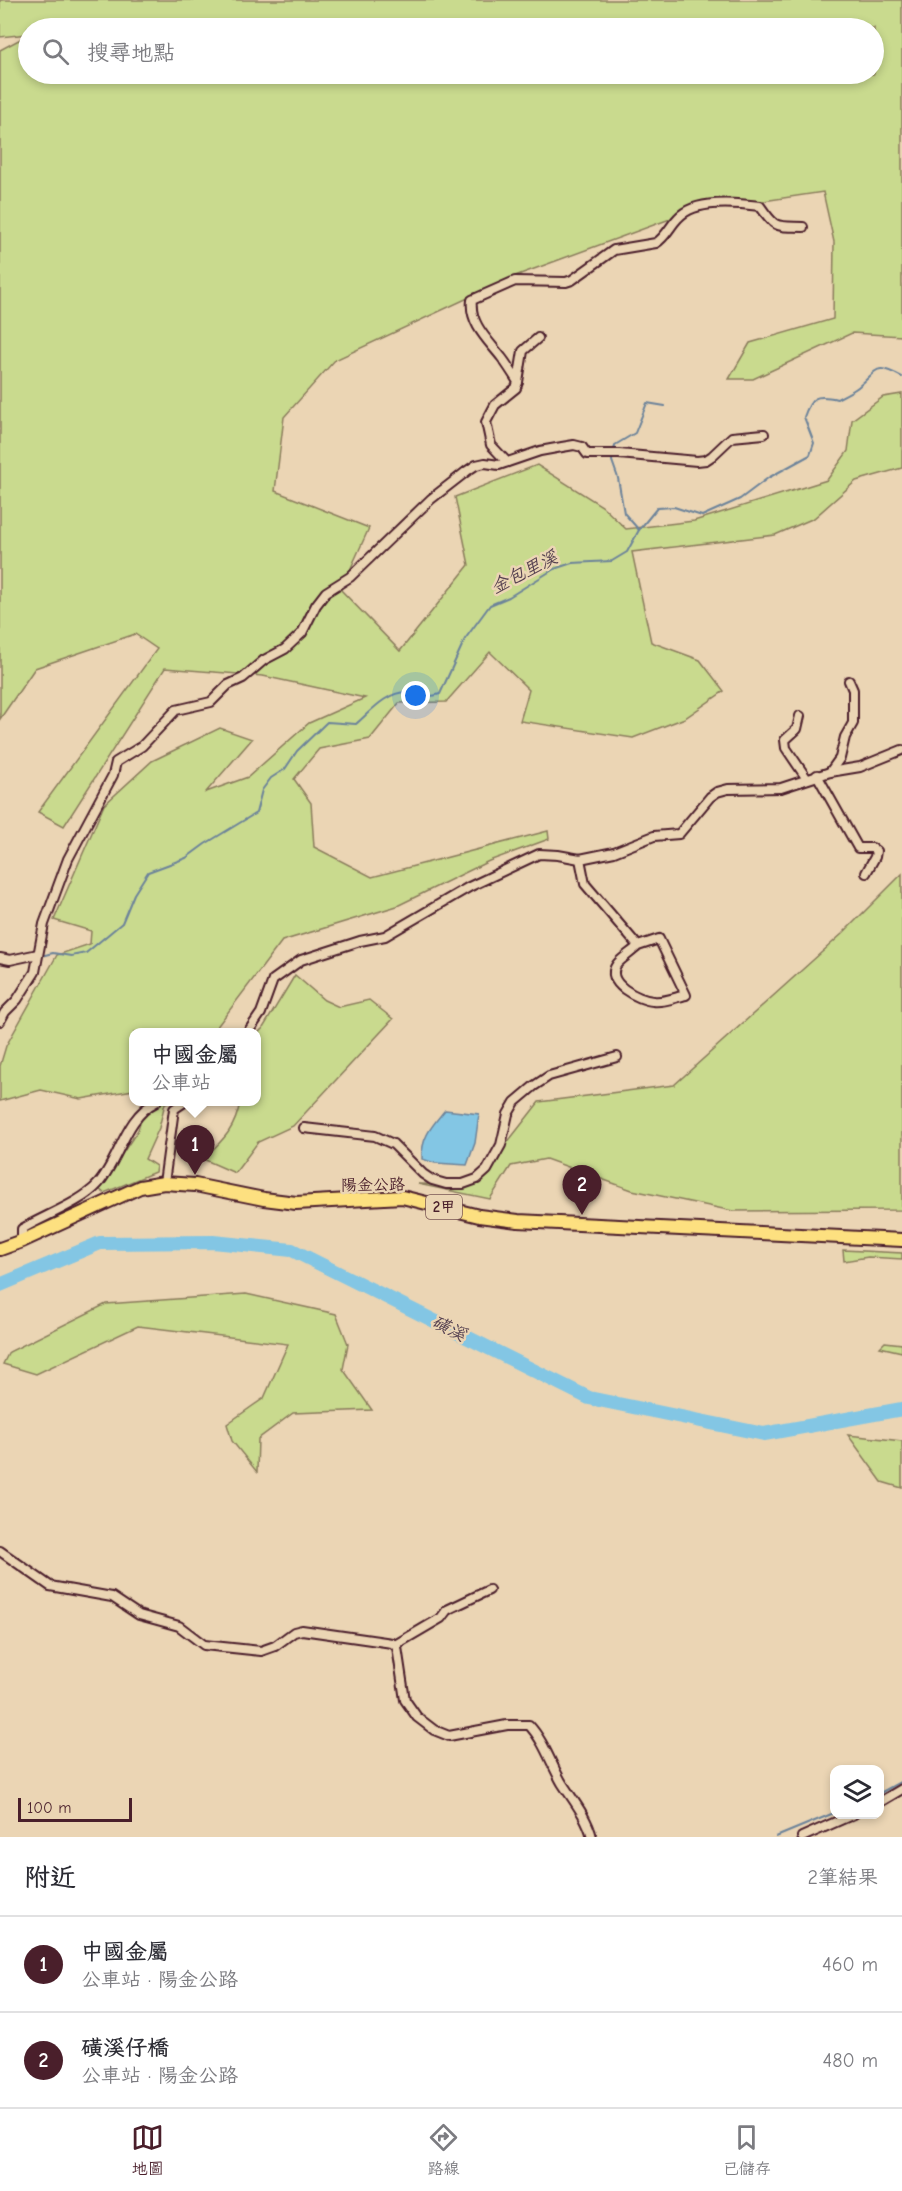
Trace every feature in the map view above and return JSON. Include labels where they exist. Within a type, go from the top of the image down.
[{"type":"main road","name":"陽金公路","points":[[0,1248],[140,1187],[164,1183],[195,1185],[296,1203],[402,1197],[479,1216],[518,1221],[902,1240]]},
{"type":"street","points":[[518,382],[479,329],[472,314],[472,300],[515,280],[566,282],[572,280],[614,250],[656,243],[685,212],[713,203],[760,206],[767,219],[775,225],[803,227]]},
{"type":"street","points":[[507,462],[491,446],[486,422],[495,405],[516,388],[523,351],[538,338]]},
{"type":"street","points":[[0,1021],[35,972],[48,910],[68,859],[112,775],[116,762],[142,746],[176,710],[211,702],[228,685],[243,678],[264,660],[285,649],[302,633],[326,592],[350,577],[431,499],[467,471],[476,465],[485,463],[498,465],[540,451],[574,445],[582,447],[587,454],[608,453],[706,460],[732,437],[764,434]]},
{"type":"street","points":[[830,772],[840,758],[845,737],[853,723],[853,690],[849,681]]},
{"type":"street","points":[[800,716],[797,729],[785,740],[786,748],[807,779]]},
{"type":"street","points":[[251,1028],[261,1013],[273,980],[302,960],[360,941],[385,936],[469,887],[538,854],[558,855],[580,860],[614,852],[654,836],[679,834],[710,797],[717,792],[728,789],[781,788],[817,775],[860,767],[902,750]]},
{"type":"street","points":[[817,775],[858,848],[872,848],[876,851],[866,873]]},
{"type":"street","points":[[580,860],[585,884],[638,946]]},
{"type":"street","points":[[659,939],[686,995],[654,1002],[627,992],[615,981],[613,974],[616,965],[638,946],[659,939]]},
{"type":"street","points":[[0,958],[10,960],[38,958]]},
{"type":"street","points":[[304,1128],[375,1136],[393,1144],[432,1180],[446,1184],[463,1184],[477,1179],[487,1170],[501,1145],[508,1114],[515,1102],[534,1086],[549,1076],[617,1057]]},
{"type":"street","points":[[22,1240],[22,1229],[71,1203],[97,1185],[110,1167],[135,1120],[147,1106]]},
{"type":"street","points":[[164,1183],[174,1109],[178,1106]]},
{"type":"street","points":[[0,1551],[50,1586],[112,1597],[139,1615],[179,1626],[189,1632],[198,1642],[214,1648],[261,1651],[275,1646],[294,1632],[302,1630],[395,1645],[441,1618],[447,1610],[489,1590]]},
{"type":"street","points":[[395,1645],[400,1662],[402,1693],[405,1700],[417,1717],[434,1730],[448,1736],[507,1725],[529,1725],[536,1733],[561,1781],[590,1827],[592,1837]]},
{"type":"street","points":[[884,1799],[902,1789]]},
{"type":"street","points":[[802,1837],[845,1819]]},
{"type":"green space","points":[[0,0],[902,0],[902,336],[852,333],[753,379],[729,379],[750,343],[833,319],[834,242],[823,192],[689,212],[515,276],[335,360],[284,417],[275,491],[369,528],[341,590],[400,651],[469,565],[455,497],[537,465],[602,506],[626,529],[694,521],[827,480],[848,451],[852,420],[883,397],[902,394],[902,468],[856,481],[814,518],[775,535],[632,552],[651,642],[700,660],[724,691],[685,718],[633,738],[520,721],[529,690],[490,652],[446,702],[399,703],[370,739],[319,749],[294,779],[311,803],[314,847],[372,877],[548,831],[549,839],[489,861],[397,906],[282,941],[216,1028],[129,1028],[129,1091],[81,1099],[41,1090],[0,1101],[0,1066],[6,1046],[57,955],[90,944],[91,931],[54,920],[104,805],[152,761],[220,728],[252,739],[206,792],[248,777],[309,723],[365,698],[263,676],[165,668],[64,826],[38,812],[157,649],[135,634],[35,668],[0,719],[0,50],[18,40],[18,84],[884,84],[884,18],[18,18],[18,35],[0,37]]},
{"type":"green space","points":[[902,874],[902,1210],[733,1211],[632,1190],[546,1159],[511,1166],[490,1199],[418,1184],[474,1185],[539,1102],[674,1085],[842,934]]},
{"type":"green space","points":[[295,975],[324,1000],[339,1007],[369,1000],[393,1019],[293,1126],[258,1142],[235,1173],[203,1159],[227,1134],[239,1106],[261,1106],[261,1030]]},
{"type":"green space","points":[[156,1106],[164,1106],[159,1128],[145,1159],[156,1166],[155,1172],[104,1193],[99,1189],[138,1130],[143,1114]]},
{"type":"green space","points":[[843,1250],[902,1253],[902,1259],[868,1257],[844,1261]]},
{"type":"green space","points":[[246,1294],[336,1314],[348,1344],[343,1369],[372,1410],[293,1413],[258,1439],[257,1472],[232,1441],[227,1424],[264,1398],[288,1344],[138,1326],[36,1374],[3,1364],[9,1352],[106,1304]]},
{"type":"green space","points":[[885,1342],[902,1344],[902,1352],[880,1347]]},
{"type":"green space","points":[[848,1435],[902,1441],[902,1488],[882,1482]]},
{"type":"water","points":[[445,1110],[479,1114],[475,1143],[467,1165],[435,1163],[422,1159],[425,1138]]},
{"type":"waterway","name":"金包里溪","points":[[41,956],[53,953],[71,956],[86,953],[122,923],[134,894],[148,872],[186,858],[256,813],[262,790],[271,778],[285,769],[297,751],[327,722],[356,724],[379,703],[400,693],[408,692],[427,696],[440,694],[465,639],[490,605],[509,597],[554,569],[572,563],[612,561],[627,552],[639,530],[657,508],[674,507],[702,516],[740,499],[768,478],[810,455],[814,443],[804,417],[812,401],[819,397],[837,399],[856,389],[877,370],[886,370],[902,377]]},
{"type":"waterway","points":[[639,530],[624,513],[618,478],[612,461],[615,445],[635,433],[647,403],[665,406]]},
{"type":"waterway","name":"磺溪","points":[[0,1285],[100,1243],[213,1242],[292,1250],[589,1398],[764,1434],[902,1409]]},
{"type":"waterway","points":[[884,1791],[902,1781]]},
{"type":"waterway","points":[[776,1837],[830,1815]]},
{"type":"place","name":"中國金屬","points":[[195,1175]]},
{"type":"place","name":"磺溪仔橋","points":[[582,1215]]}]
